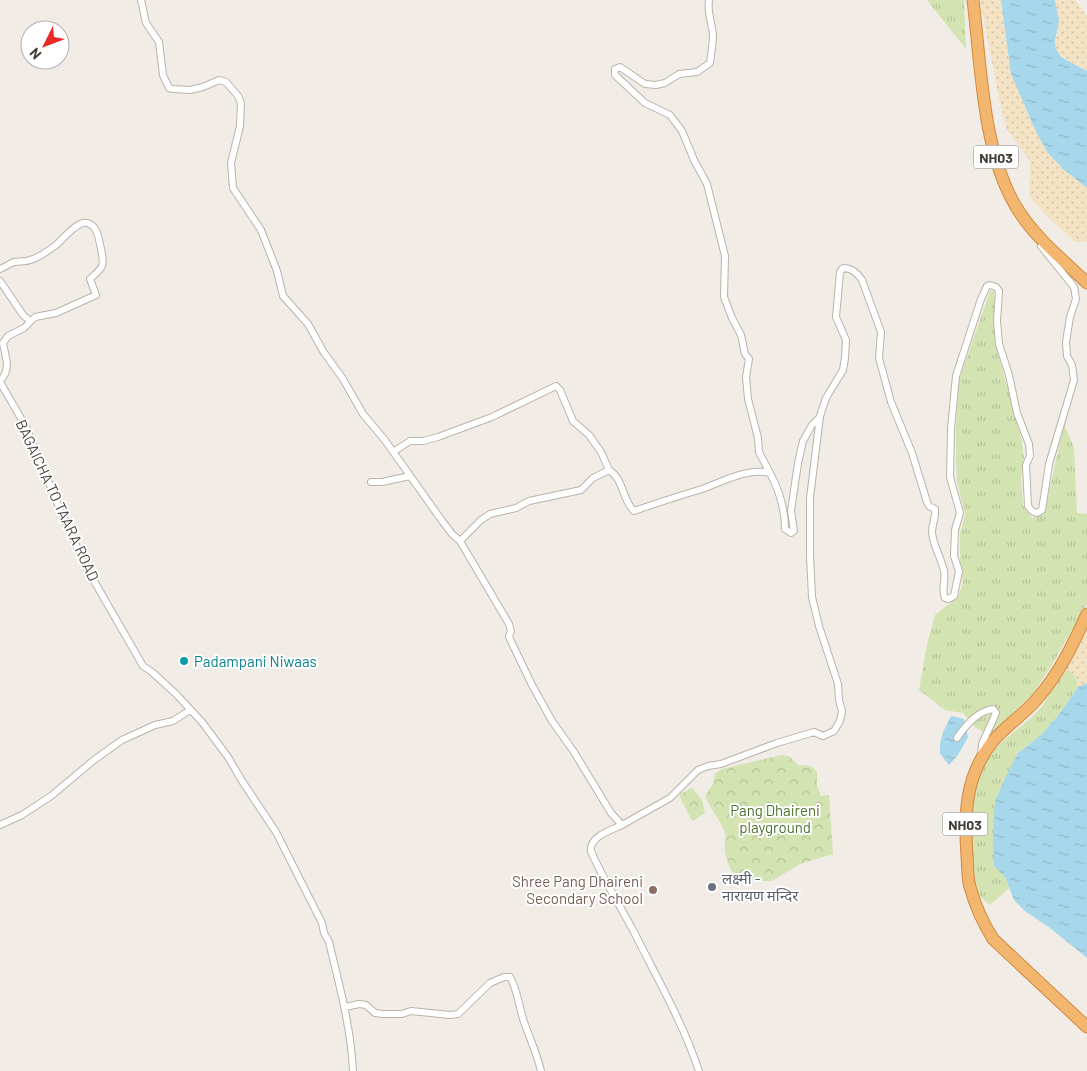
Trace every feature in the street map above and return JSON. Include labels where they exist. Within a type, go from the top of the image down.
[{"type":"highway","name":"NH03","points":[[973,0],[987,118],[998,164],[1014,204],[1042,240],[1087,284]]},
{"type":"highway","name":"NH03","points":[[1087,614],[1072,648],[1046,688],[993,741],[975,770],[968,791],[965,816],[970,885],[985,925],[993,939],[1087,1027]]},
{"type":"street","points":[[141,0],[146,23],[158,42],[163,75],[169,88],[190,90],[222,80],[226,82],[240,99],[240,126],[231,163],[233,188],[261,230],[277,272],[283,296],[308,324],[363,414],[440,518],[460,541],[509,624],[511,631],[509,637],[552,721],[574,752],[610,813],[622,825]]},
{"type":"street","points":[[709,0],[708,13],[711,20],[712,35],[710,63],[697,72],[679,74],[665,83],[656,85],[646,84],[620,67],[615,69],[615,75],[645,103],[670,115],[682,131],[694,160],[707,184],[725,256],[724,297],[741,335],[745,354],[749,360],[746,377],[748,399],[758,438],[759,452],[779,496],[786,529],[791,533],[794,531],[791,511],[803,441],[812,425],[820,416]]},
{"type":"street","points":[[0,269],[14,262],[31,260],[44,253],[81,223],[87,222],[97,233],[103,265],[100,271],[90,278],[96,296],[56,313],[35,317],[24,328],[5,339],[3,342],[7,367],[0,381]]},
{"type":"street","points":[[699,1071],[680,1023],[634,932],[615,900],[591,851],[591,844],[595,839],[670,798],[698,770],[814,732],[827,736],[834,731],[840,720],[842,711],[838,684],[819,626],[812,597],[810,498],[820,416],[826,398],[842,370],[846,358],[846,340],[836,317],[840,272],[843,268],[848,268],[857,273],[862,280],[881,332],[879,358],[893,408],[912,453],[927,502],[929,506],[935,509],[936,516],[932,525],[933,540],[944,571],[944,596],[948,599],[952,598],[956,592],[959,572],[954,556],[955,530],[960,513],[950,477],[951,429],[956,376],[981,299],[987,286],[990,285],[996,287],[998,291],[997,321],[999,344],[1009,375],[1017,413],[1029,444],[1030,456],[1026,465],[1028,506],[1037,513],[1042,510],[1049,464],[1074,380],[1066,342],[1076,295],[1074,286],[1039,243],[1042,240]]},
{"type":"street","points":[[0,281],[23,315],[30,321]]},
{"type":"street","name":"BAGAICHA TO TAARA ROAD","points":[[0,381],[26,427],[86,567],[143,666],[176,694],[228,757],[285,850],[322,923],[324,933],[329,942],[345,1007],[353,1071]]},
{"type":"street","points":[[393,452],[410,441],[423,441],[458,431],[472,423],[504,412],[546,389],[556,386],[560,390],[573,421],[589,435],[601,452],[609,470],[618,478],[627,502],[634,511],[668,498],[740,476],[762,471],[770,473]]},
{"type":"street","points":[[460,541],[481,520],[490,514],[516,508],[529,502],[582,490],[593,478],[609,470]]},
{"type":"street","points":[[371,482],[382,482],[410,476]]},
{"type":"street","points":[[957,738],[985,710],[992,709],[996,713],[982,744],[982,754],[975,770]]},
{"type":"street","points":[[0,826],[22,815],[51,796],[94,760],[122,740],[155,725],[173,721],[190,710]]},
{"type":"street","points":[[345,1007],[359,1004],[366,1005],[375,1013],[383,1014],[402,1014],[411,1011],[450,1015],[458,1014],[490,983],[504,977],[510,978],[514,984],[541,1071]]},
{"type":"green space","points":[[927,0],[964,0],[966,49]]},
{"type":"green space","points":[[990,291],[994,291],[996,347],[1021,436],[1024,457],[1021,476],[1023,506],[1032,518],[1044,514],[1064,424],[1074,448],[1077,513],[1087,514],[1087,603],[1033,694],[989,736],[974,726],[963,713],[945,710],[919,690],[927,644],[935,615],[958,597],[963,583],[960,561],[960,534],[965,514],[957,481],[956,461],[959,380]]},
{"type":"green space","points":[[1068,670],[1075,676],[1078,687],[1060,713],[1041,735],[1018,753],[995,801],[1005,877],[1009,888],[990,905],[976,893],[972,818],[978,780],[984,764],[994,750],[1037,712],[1056,682]]},
{"type":"green space","name":"Pang Dhaireni playground","points":[[781,755],[789,756],[798,765],[811,766],[817,772],[817,785],[821,796],[829,795],[833,854],[800,864],[772,881],[739,881],[731,870],[726,858],[724,830],[705,796],[713,784],[715,774],[722,769]]},
{"type":"green space","points":[[692,788],[702,800],[705,813],[693,821],[680,797],[680,794]]},
{"type":"sand","points":[[980,0],[1001,0],[1011,74],[1037,134],[1048,153],[1063,169],[1087,188],[1087,242],[1075,242],[1029,196],[1030,161],[1007,130]]},
{"type":"sand","points":[[1055,0],[1075,0],[1087,16],[1087,71],[1061,56],[1056,49],[1055,41],[1058,31]]},
{"type":"sand","points":[[1087,630],[1087,683],[1078,687],[1075,676],[1068,670],[1061,674]]},
{"type":"water","points":[[1001,0],[1055,0],[1059,21],[1055,41],[1056,49],[1061,57],[1087,71],[1087,188],[1063,169],[1048,153],[1037,134],[1011,74]]},
{"type":"water","points":[[1087,683],[1087,958],[1050,928],[1025,911],[1014,900],[1005,877],[994,866],[993,834],[995,801],[1018,753],[1041,735],[1060,713],[1078,687]]},
{"type":"water","points":[[951,716],[964,719],[968,737],[958,755],[949,765],[940,754],[940,744],[943,732]]},
{"type":"place","name":"Padampani Niwaas","points":[[184,661]]},
{"type":"place","name":"लक्ष्मी - नारायण मन्दिर","points":[[712,887]]},
{"type":"place","name":"Shree Pang Dhaireni Secondary School","points":[[653,890]]}]
